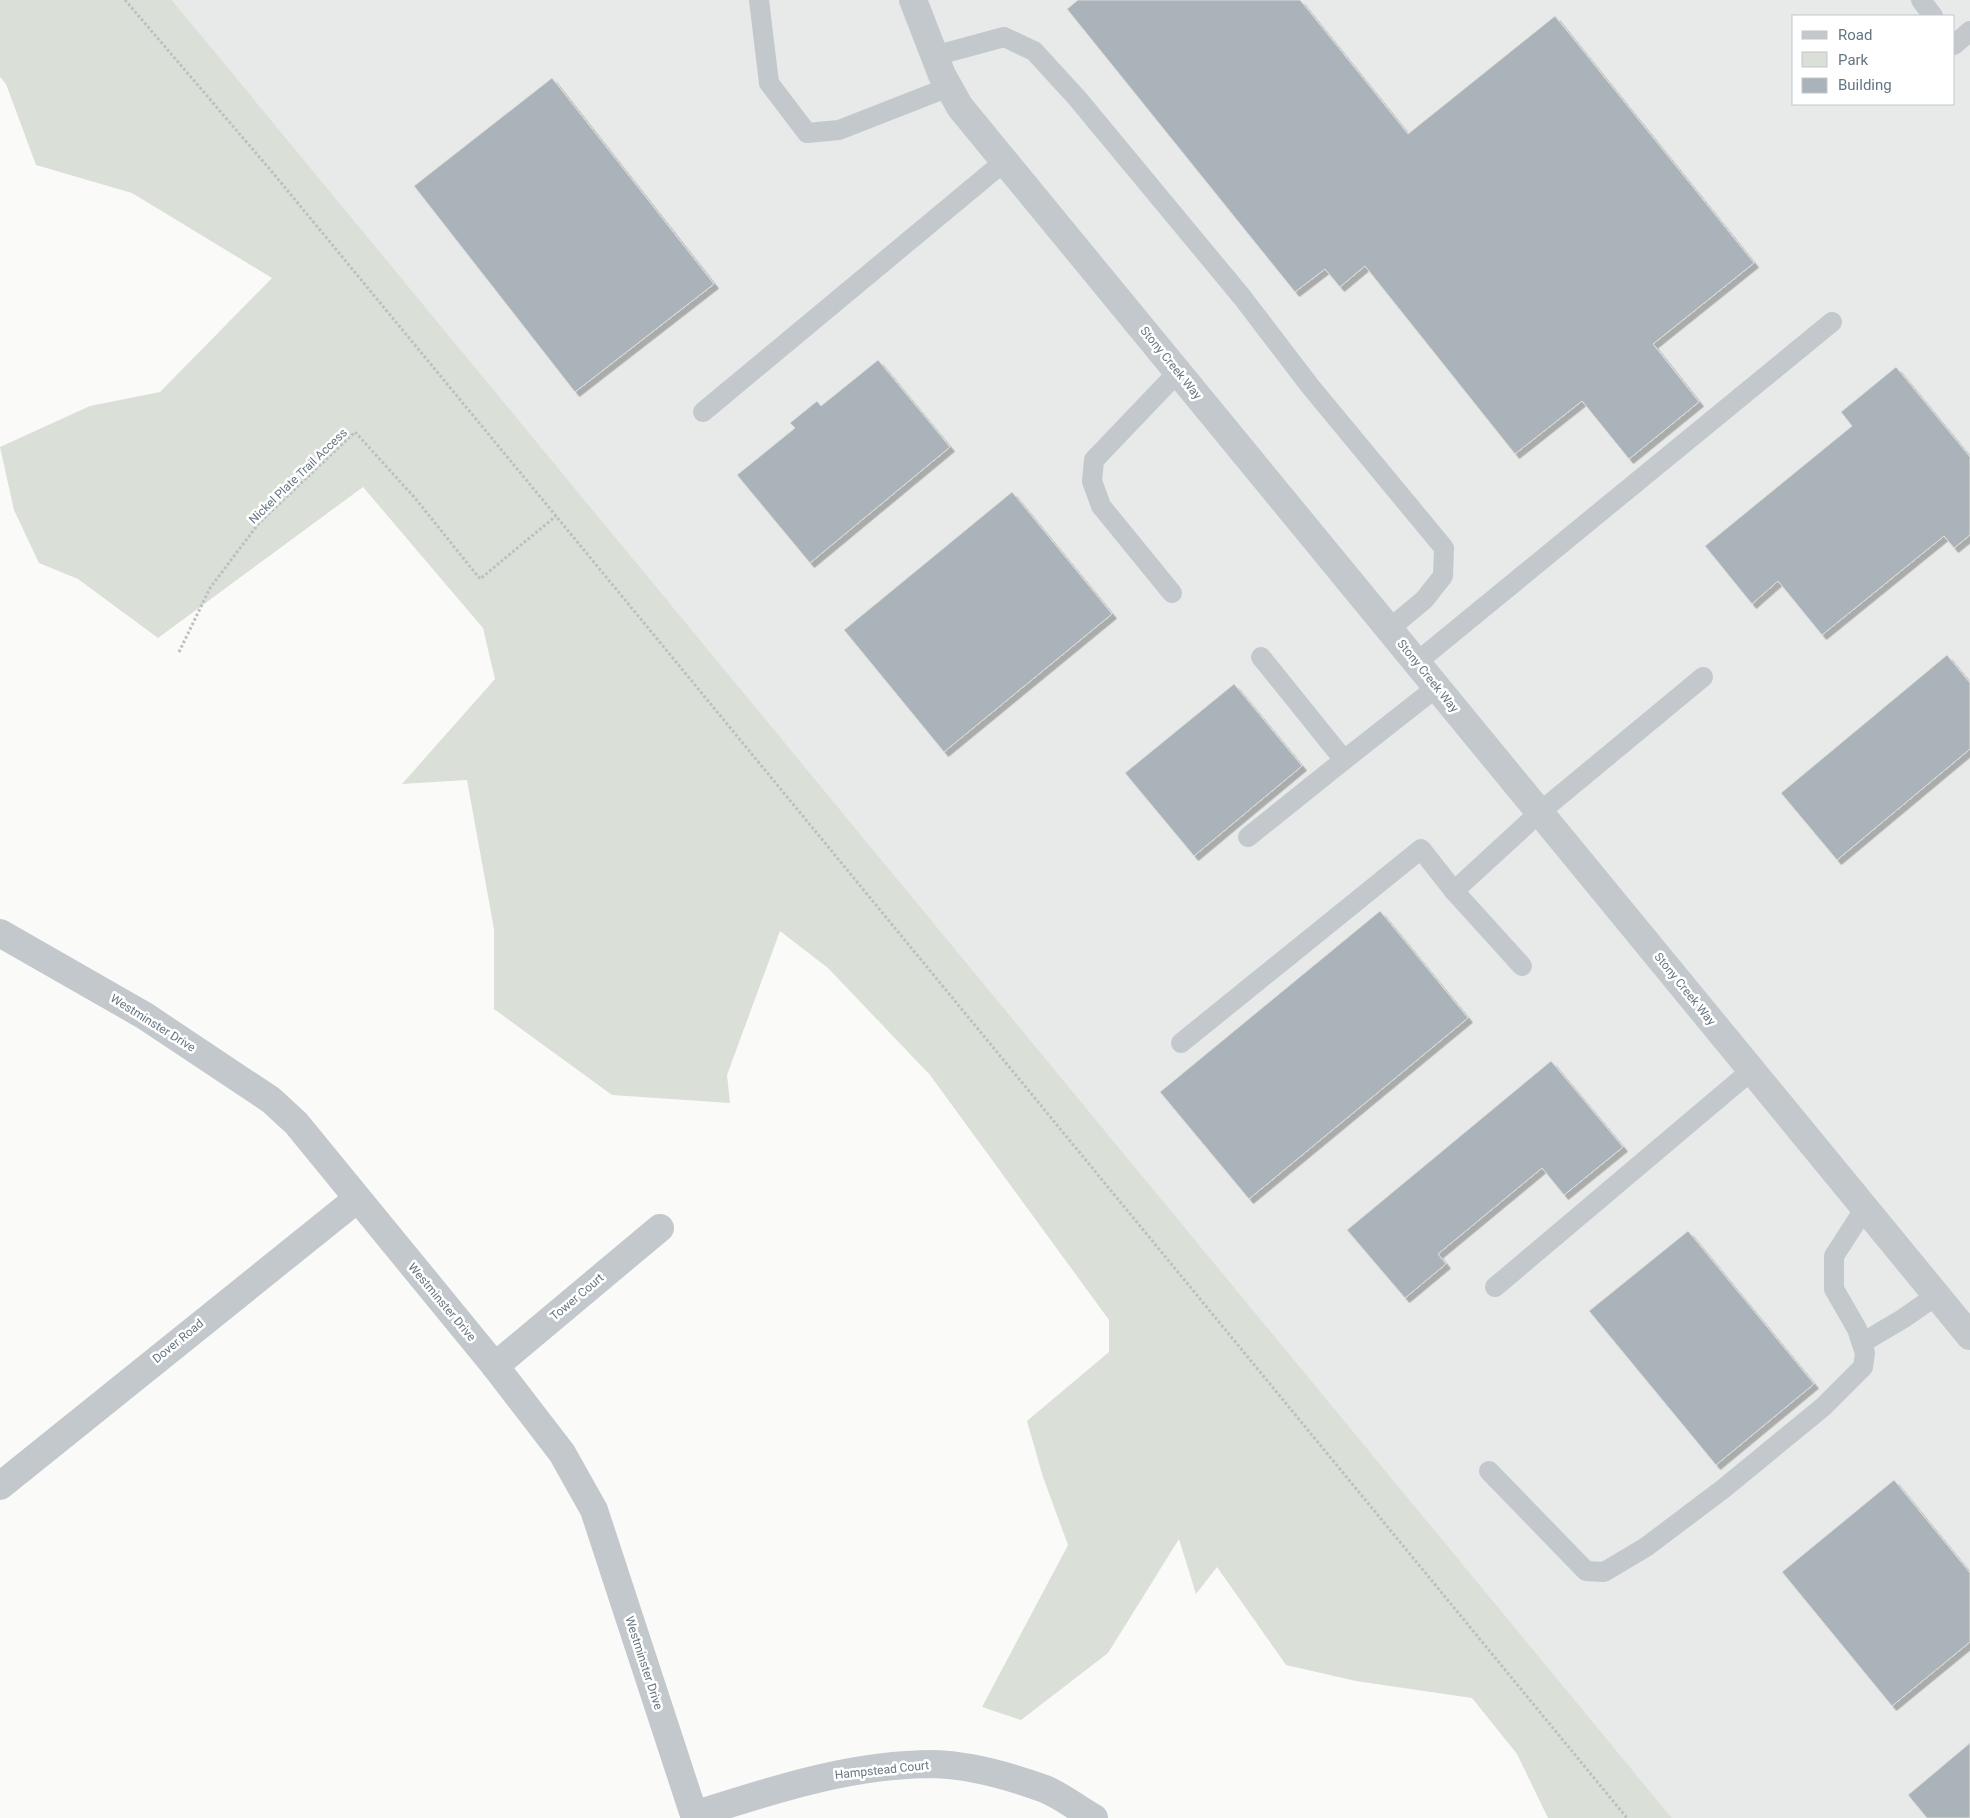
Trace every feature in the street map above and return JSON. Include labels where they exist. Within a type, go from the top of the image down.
[{"type":"street","name":"Stony Creek Way","points":[[913,0],[934,56],[960,107],[1970,1336]]},
{"type":"street","name":"Westminster Drive","points":[[0,933],[145,1016],[272,1100],[296,1123],[495,1366],[562,1453],[594,1510],[694,1816]]},
{"type":"street","name":"Dover Road","points":[[0,1486],[357,1199]]},
{"type":"street","name":"Tower Court","points":[[495,1366],[660,1228]]},
{"type":"street","name":"Hampstead Court","points":[[694,1816],[790,1784],[851,1771],[935,1764],[994,1773],[1047,1790],[1094,1818]]},
{"type":"lane","points":[[759,0],[769,83],[807,133],[839,130],[949,86]]},
{"type":"lane","points":[[1921,0],[1932,15]]},
{"type":"lane","points":[[1955,43],[1970,31]]},
{"type":"lane","points":[[934,56],[1004,38],[1034,51],[1077,98],[1242,297],[1310,386],[1444,548],[1443,576],[1424,600],[1389,629]]},
{"type":"lane","points":[[703,412],[1004,161]]},
{"type":"lane","points":[[1417,662],[1832,322]]},
{"type":"lane","points":[[1172,593],[1101,506],[1092,481],[1094,460],[1178,372]]},
{"type":"lane","points":[[1261,657],[1344,760]]},
{"type":"lane","points":[[1454,891],[1540,812],[1703,676]]},
{"type":"lane","points":[[1248,837],[1437,687]]},
{"type":"lane","points":[[1181,1043],[1421,849],[1454,891],[1522,966]]},
{"type":"lane","points":[[1495,1287],[1752,1070]]},
{"type":"lane","points":[[1489,1471],[1586,1571],[1604,1572],[1646,1547],[1823,1407],[1863,1367],[1865,1353],[1862,1343],[1857,1330],[1834,1289],[1834,1256],[1865,1208]]},
{"type":"lane","points":[[1862,1343],[1904,1318],[1937,1295]]},
{"type":"path","points":[[125,0],[273,173],[1626,1818]]},
{"type":"path","name":"Nickel Plate Trail Access","points":[[179,652],[210,588],[259,523],[356,432],[415,498],[480,579],[556,516]]},
{"type":"shaded area","points":[[172,0],[1970,0],[1970,1818],[1672,1818]]},
{"type":"green space","points":[[0,0],[172,0],[1672,1818],[1548,1818],[1517,1754],[1472,1698],[1356,1681],[1286,1665],[1217,1567],[1196,1594],[1179,1539],[1108,1653],[1021,1720],[982,1707],[1068,1545],[1043,1477],[1027,1421],[1109,1352],[1109,1320],[930,1075],[828,968],[780,931],[727,1075],[730,1103],[612,1095],[494,1009],[494,929],[467,780],[402,784],[495,679],[483,628],[363,487],[158,638],[78,579],[39,563],[14,510],[0,447],[90,406],[160,392],[272,278],[132,193],[36,165],[6,84],[0,77]]},
{"type":"building","points":[[1078,0],[1300,0],[1408,134],[1555,16],[1754,263],[1653,344],[1699,402],[1629,459],[1582,401],[1515,454],[1365,266],[1340,287],[1325,269],[1295,292],[1067,9]]},
{"type":"building","points":[[552,78],[714,284],[575,392],[414,186]]},
{"type":"building","points":[[878,360],[950,447],[810,563],[737,475],[795,428],[790,423],[817,401],[821,406]]},
{"type":"building","points":[[1896,367],[1970,457],[1970,535],[1954,548],[1944,536],[1822,635],[1778,581],[1752,604],[1705,546],[1852,426],[1841,412]]},
{"type":"building","points":[[1012,492],[1112,614],[944,752],[844,630]]},
{"type":"building","points":[[1947,655],[1970,683],[1970,749],[1837,860],[1781,793]]},
{"type":"building","points":[[1234,684],[1302,766],[1194,856],[1125,773]]},
{"type":"building","points":[[1380,911],[1468,1018],[1249,1199],[1160,1092]]},
{"type":"building","points":[[1551,1061],[1623,1147],[1564,1195],[1542,1168],[1438,1254],[1446,1264],[1405,1298],[1347,1230]]},
{"type":"building","points":[[1688,1231],[1814,1384],[1716,1465],[1589,1311]]},
{"type":"building","points":[[1894,1480],[1970,1573],[1970,1642],[1892,1706],[1782,1572]]},
{"type":"building","points":[[1970,1743],[1970,1818],[1927,1818],[1908,1795]]}]
